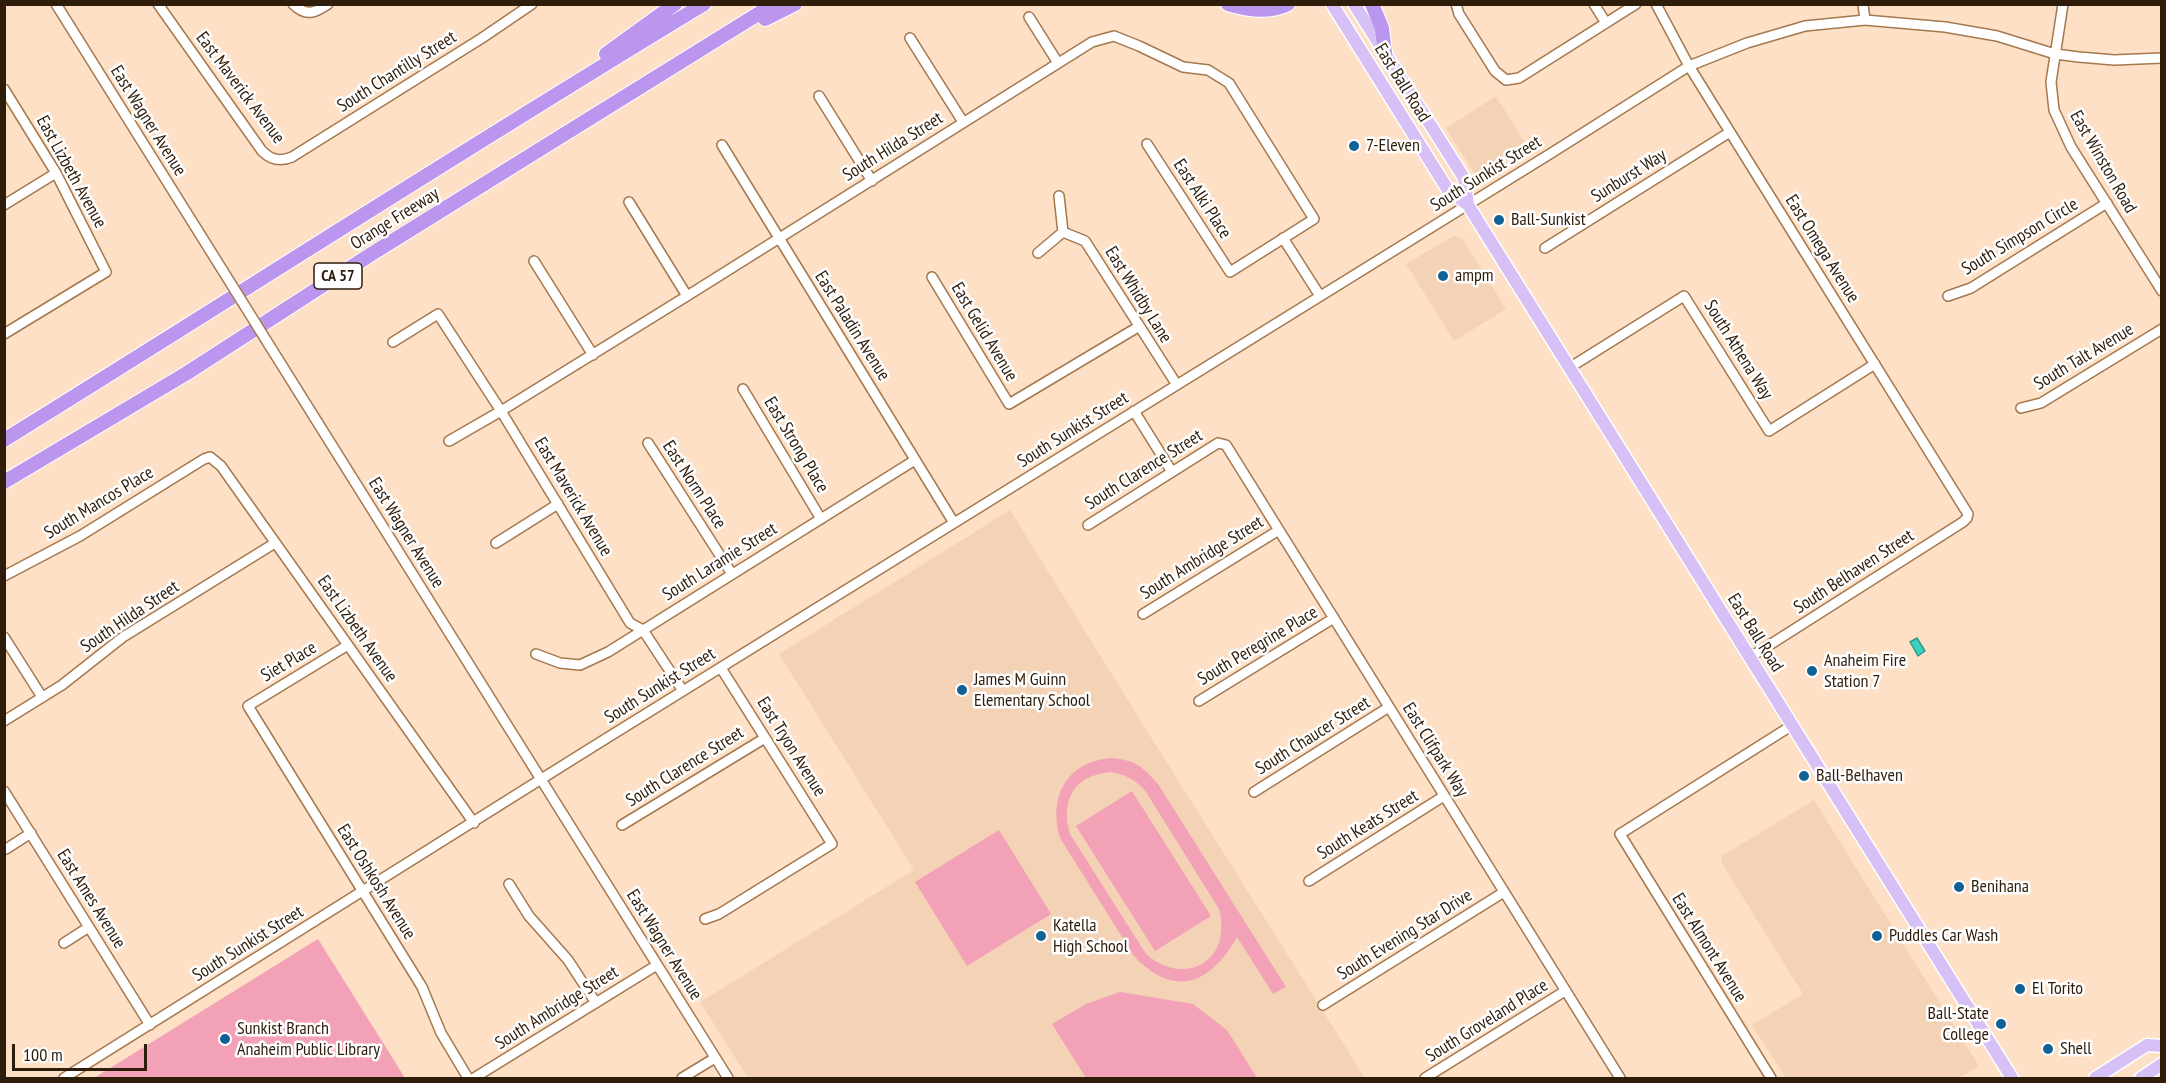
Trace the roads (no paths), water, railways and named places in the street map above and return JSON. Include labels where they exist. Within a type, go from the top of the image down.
[{"type":"highway","points":[[534,107],[675,4]]},
{"type":"highway","name":"Orange Freeway","points":[[4,440],[534,107],[705,4]]},
{"type":"highway","name":"Orange Freeway","points":[[4,482],[187,373],[373,253],[774,4]]},
{"type":"highway","points":[[711,44],[795,4]]},
{"type":"highway","points":[[1228,4],[1260,10],[1288,4]]},
{"type":"highway","points":[[1372,4],[1382,28],[1385,52]]},
{"type":"main road","name":"East Ball Road","points":[[1332,4],[1448,190],[1468,205],[2012,1078]]},
{"type":"main road","name":"East Ball Road","points":[[1354,4],[1464,178],[1468,205]]},
{"type":"main road","points":[[2095,1078],[2147,1046],[2162,1046]]},
{"type":"main road","points":[[2141,1078],[2162,1064]]},
{"type":"street","name":"East Wagner Avenue","points":[[56,4],[728,1078]]},
{"type":"street","name":"East Maverick Avenue","points":[[158,4],[262,151],[276,160]]},
{"type":"street","points":[[293,4],[299,10],[307,13],[314,13],[328,4]]},
{"type":"street","name":"South Chantilly Street","points":[[276,160],[292,157],[483,38],[532,4]]},
{"type":"street","points":[[1456,4],[1495,71],[1506,80],[1519,78],[1636,4]]},
{"type":"street","points":[[1594,4],[1606,23]]},
{"type":"street","name":"East Omega Avenue","points":[[1656,4],[1689,66],[1965,508]]},
{"type":"street","points":[[1863,4],[1865,20]]},
{"type":"street","name":"East Winston Road","points":[[2063,4],[2051,82],[2054,110],[2071,147],[2162,291]]},
{"type":"street","points":[[1029,17],[1058,63]]},
{"type":"street","name":"South Sunkist Street","points":[[64,1078],[1689,66],[1747,43],[1805,26],[1865,20],[1945,27],[1997,36],[2055,54],[2114,60],[2162,58]]},
{"type":"street","name":"South Hilda Street","points":[[449,441],[593,355],[1092,42],[1114,36],[1184,67],[1208,70],[1230,83],[1314,219],[1283,238]]},
{"type":"street","points":[[910,38],[963,122]]},
{"type":"street","name":"East Lizbeth Avenue","points":[[4,89],[56,173],[106,272],[4,334]]},
{"type":"street","points":[[819,96],[872,181]]},
{"type":"street","name":"Sunburst Way","points":[[1545,248],[1730,132]]},
{"type":"street","name":"East Alki Place","points":[[1147,144],[1230,272],[1283,238]]},
{"type":"street","name":"East Paladin Avenue","points":[[722,145],[954,523]]},
{"type":"street","points":[[4,205],[56,173]]},
{"type":"street","points":[[1038,253],[1064,232],[1059,196]]},
{"type":"street","points":[[629,202],[687,296]]},
{"type":"street","name":"South Simpson Circle","points":[[1948,297],[1971,288],[2107,203]]},
{"type":"street","name":"East Whidby Lane","points":[[1064,232],[1085,241],[1177,385]]},
{"type":"street","points":[[1283,238],[1320,296]]},
{"type":"street","points":[[534,261],[593,355]]},
{"type":"street","name":"East Gelid Avenue","points":[[932,277],[1009,404],[1138,327]]},
{"type":"street","name":"South Athena Way","points":[[1569,368],[1684,296],[1769,431],[1875,364]]},
{"type":"street","name":"East Maverick Avenue","points":[[393,342],[438,314],[501,411],[630,623],[644,630],[683,691]]},
{"type":"street","name":"South Talt Avenue","points":[[2021,408],[2041,403],[2162,329]]},
{"type":"street","name":"East Strong Place","points":[[743,389],[821,519]]},
{"type":"street","points":[[1134,411],[1172,472]]},
{"type":"street","name":"East Norm Place","points":[[648,443],[732,574]]},
{"type":"street","name":"South Clarence Street","points":[[1088,525],[1218,443]]},
{"type":"street","name":"East Clifpark Way","points":[[1218,443],[1226,445],[1620,1078]]},
{"type":"street","name":"East Lizbeth Avenue","points":[[210,457],[221,466],[474,823]]},
{"type":"street","name":"South Mancos Place","points":[[4,576],[60,548],[210,457]]},
{"type":"street","name":"South Laramie Street","points":[[536,654],[560,663],[580,664],[608,652],[915,460]]},
{"type":"street","points":[[496,543],[558,504]]},
{"type":"street","name":"South Belhaven Street","points":[[1749,658],[1963,522],[1968,514],[1965,508]]},
{"type":"street","name":"South Ambridge Street","points":[[1143,614],[1279,530]]},
{"type":"street","name":"South Hilda Street","points":[[4,721],[81,671],[123,637],[276,543]]},
{"type":"street","name":"South Peregrine Place","points":[[1199,701],[1334,618]]},
{"type":"street","points":[[4,637],[42,697]]},
{"type":"street","name":"Siet Place","points":[[248,706],[348,645]]},
{"type":"street","name":"East Tryon Avenue","points":[[705,919],[719,914],[832,844],[721,668]]},
{"type":"street","name":"East Oshkosh Avenue","points":[[248,706],[422,987],[438,1026],[468,1078]]},
{"type":"street","name":"South Chaucer Street","points":[[1254,792],[1389,707]]},
{"type":"street","name":"East Almont Avenue","points":[[1771,1078],[1620,834],[1791,726]]},
{"type":"street","name":"South Clarence Street","points":[[622,825],[765,738]]},
{"type":"street","name":"East Ames Avenue","points":[[4,790],[150,1025]]},
{"type":"street","name":"South Keats Street","points":[[1309,881],[1444,796]]},
{"type":"street","points":[[6,849],[31,833]]},
{"type":"street","points":[[509,884],[529,916],[568,960],[596,1003]]},
{"type":"street","name":"South Evening Star Drive","points":[[1323,1005],[1504,892]]},
{"type":"street","points":[[64,943],[89,927]]},
{"type":"street","name":"South Ambridge Street","points":[[474,1078],[657,965]]},
{"type":"street","name":"South Groveland Place","points":[[1425,1078],[1565,991]]},
{"type":"street","points":[[682,1078],[715,1058]]},
{"type":"water","points":[[1917,638],[1925,651],[1918,656],[1910,642]]},
{"type":"place","name":"7-Eleven","points":[[1354,146]]},
{"type":"place","name":"Ball-Sunkist","points":[[1499,220]]},
{"type":"place","name":"ampm","points":[[1443,276]]},
{"type":"place","name":"Anaheim Fire Station 7","points":[[1812,671]]},
{"type":"place","name":"James M Guinn Elementary School","points":[[962,690]]},
{"type":"place","name":"Ball-Belhaven","points":[[1804,776]]},
{"type":"place","name":"Benihana","points":[[1959,887]]},
{"type":"place","name":"Katella High School","points":[[1041,936]]},
{"type":"place","name":"Puddles Car Wash","points":[[1877,936]]},
{"type":"place","name":"El Torito","points":[[2020,989]]},
{"type":"place","name":"Ball-State College","points":[[2001,1024]]},
{"type":"place","name":"Sunkist Branch Anaheim Public Library","points":[[225,1039]]},
{"type":"place","name":"Shell","points":[[2048,1049]]}]
